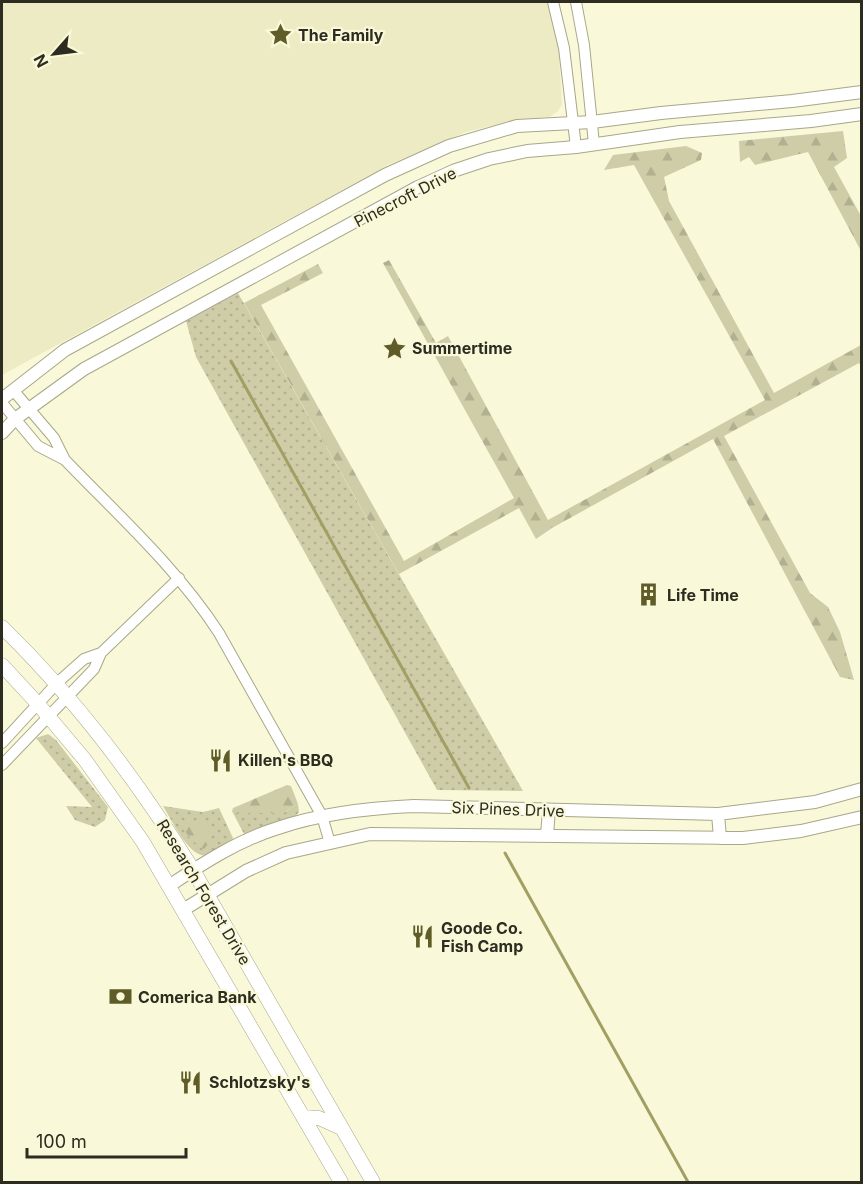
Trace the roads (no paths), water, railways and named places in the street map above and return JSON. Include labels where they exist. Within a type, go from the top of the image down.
[{"type":"main road","name":"Research Forest Drive","points":[[2,627],[57,683],[102,736],[133,778],[193,870],[373,1182]]},
{"type":"main road","name":"Research Forest Drive","points":[[2,665],[85,760],[118,805],[169,885],[341,1182]]},
{"type":"main road","points":[[303,1117],[319,1118],[341,1128]]},
{"type":"street","points":[[553,2],[564,48],[576,147]]},
{"type":"street","points":[[576,2],[584,45],[594,144]]},
{"type":"street","name":"Pinecroft Drive","points":[[2,401],[65,350],[403,165],[449,146],[497,130],[517,126],[592,122],[861,92]]},
{"type":"street","name":"Pinecroft Drive","points":[[2,433],[15,419],[84,369],[418,187],[453,171],[489,159],[527,152],[680,132],[811,121],[861,114]]},
{"type":"street","points":[[13,390],[54,438],[65,460],[179,578],[200,604],[219,633],[322,816],[330,843]]},
{"type":"street","points":[[2,401],[38,446],[65,460]]},
{"type":"street","points":[[2,765],[94,669],[101,653],[179,578]]},
{"type":"street","points":[[2,743],[57,683],[84,658],[101,653]]},
{"type":"street","name":"Six Pines Drive","points":[[169,885],[242,842],[278,828],[322,816],[371,808],[414,806],[718,814],[815,802],[861,789]]},
{"type":"street","points":[[547,835],[549,810]]},
{"type":"street","points":[[718,814],[720,838]]},
{"type":"street","name":"Six Pines Drive","points":[[183,910],[246,871],[286,853],[370,834],[720,838],[774,835],[825,826],[861,816]]},
{"type":"waterway","points":[[231,361],[469,788]]},
{"type":"waterway","points":[[505,853],[688,1182]]},
{"type":"place","name":"The Family","points":[[280,35]]},
{"type":"place","name":"Summertime","points":[[394,348]]},
{"type":"place","name":"Life Time","points":[[649,595]]},
{"type":"place","name":"Killen's BBQ","points":[[220,760]]},
{"type":"place","name":"Goode Co. Fish Camp","points":[[423,937]]},
{"type":"place","name":"Comerica Bank","points":[[120,997]]},
{"type":"place","name":"Schlotzsky's","points":[[191,1082]]}]
